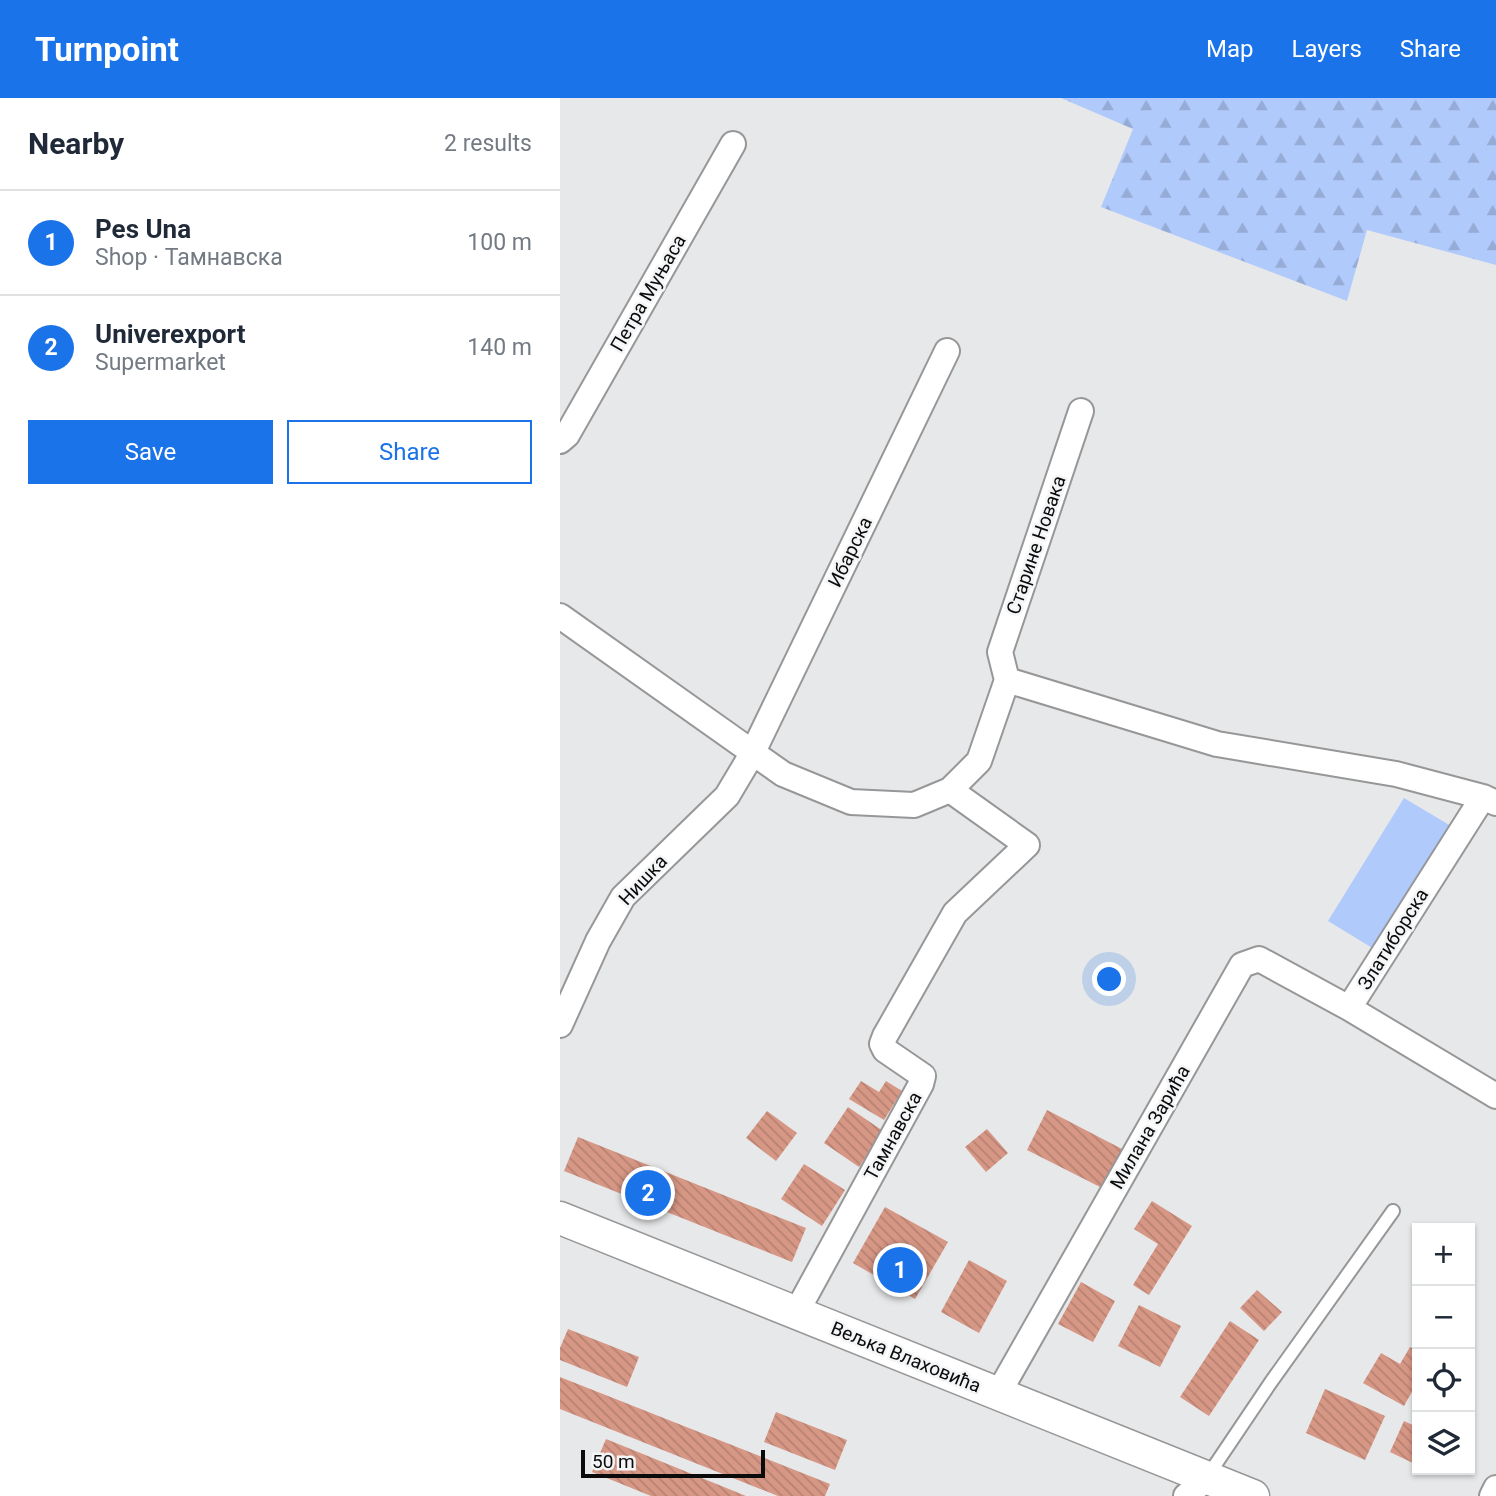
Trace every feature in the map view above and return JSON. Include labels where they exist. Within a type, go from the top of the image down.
[{"type":"street","name":"Петра Муњаса","points":[[560,441],[567,435],[733,144]]},
{"type":"street","name":"Ибарска","points":[[752,754],[947,351]]},
{"type":"street","name":"Старине Новака","points":[[1007,680],[1000,652],[1081,411]]},
{"type":"street","points":[[560,616],[783,774],[851,802],[914,805],[950,790],[979,761],[1007,680],[1217,744],[1396,774],[1489,800]]},
{"type":"street","name":"Нишка","points":[[560,1025],[598,941],[623,897],[727,796],[752,754]]},
{"type":"street","name":"Тамнавска","points":[[796,1313],[922,1084],[923,1076],[885,1050],[882,1045],[885,1036],[955,912],[1027,845],[950,790]]},
{"type":"street","name":"Златиборска","points":[[1489,800],[1349,1008],[1496,1096]]},
{"type":"street","name":"Милана Зарића","points":[[999,1394],[1242,965],[1259,959],[1349,1008]]},
{"type":"street","name":"Вељка Влаховића","points":[[560,1218],[999,1394],[1196,1487],[1253,1496]]},
{"type":"street","points":[[1492,1496],[1496,1488]]},
{"type":"lane","points":[[1196,1487],[1393,1211]]},
{"type":"green space","points":[[1061,98],[1496,98],[1496,265],[1367,230],[1347,301],[1101,207],[1133,129]]},
{"type":"green space","points":[[1404,798],[1451,826],[1374,949],[1328,921]]},
{"type":"building","points":[[861,1081],[879,1092],[886,1081],[902,1091],[884,1120],[849,1099]]},
{"type":"building","points":[[848,1107],[883,1131],[859,1167],[824,1143]]},
{"type":"building","points":[[1047,1110],[1122,1149],[1102,1188],[1027,1150]]},
{"type":"building","points":[[767,1111],[797,1133],[776,1161],[746,1138]]},
{"type":"building","points":[[987,1129],[1008,1153],[986,1172],[965,1147]]},
{"type":"building","points":[[578,1137],[806,1228],[792,1262],[564,1171]]},
{"type":"building","points":[[804,1164],[845,1190],[822,1226],[781,1199]]},
{"type":"building","points":[[1152,1201],[1192,1226],[1149,1295],[1133,1285],[1158,1244],[1134,1229]]},
{"type":"building","points":[[885,1207],[948,1242],[915,1299],[853,1263]]},
{"type":"building","points":[[969,1260],[1007,1281],[979,1333],[941,1312]]},
{"type":"building","points":[[1081,1282],[1115,1301],[1093,1342],[1058,1324]]},
{"type":"building","points":[[1257,1290],[1282,1312],[1264,1331],[1240,1308]]},
{"type":"building","points":[[1139,1305],[1181,1326],[1160,1367],[1118,1346]]},
{"type":"building","points":[[1230,1321],[1259,1340],[1209,1416],[1180,1397]]},
{"type":"building","points":[[568,1329],[639,1357],[627,1387],[560,1360],[560,1348]]},
{"type":"building","points":[[1410,1347],[1412,1348],[1412,1392],[1404,1406],[1363,1383],[1381,1353],[1400,1364]]},
{"type":"building","points":[[560,1377],[830,1484],[825,1496],[778,1496],[560,1409]]},
{"type":"building","points":[[1325,1389],[1385,1416],[1365,1460],[1306,1433]]},
{"type":"building","points":[[776,1412],[847,1440],[835,1470],[764,1442]]},
{"type":"building","points":[[1404,1421],[1412,1425],[1412,1463],[1390,1452]]},
{"type":"building","points":[[606,1439],[746,1496],[651,1496],[592,1472]]},
{"type":"place","name":"Univerexport","points":[[648,1193]]},
{"type":"place","name":"Pes Una","points":[[900,1270]]}]
